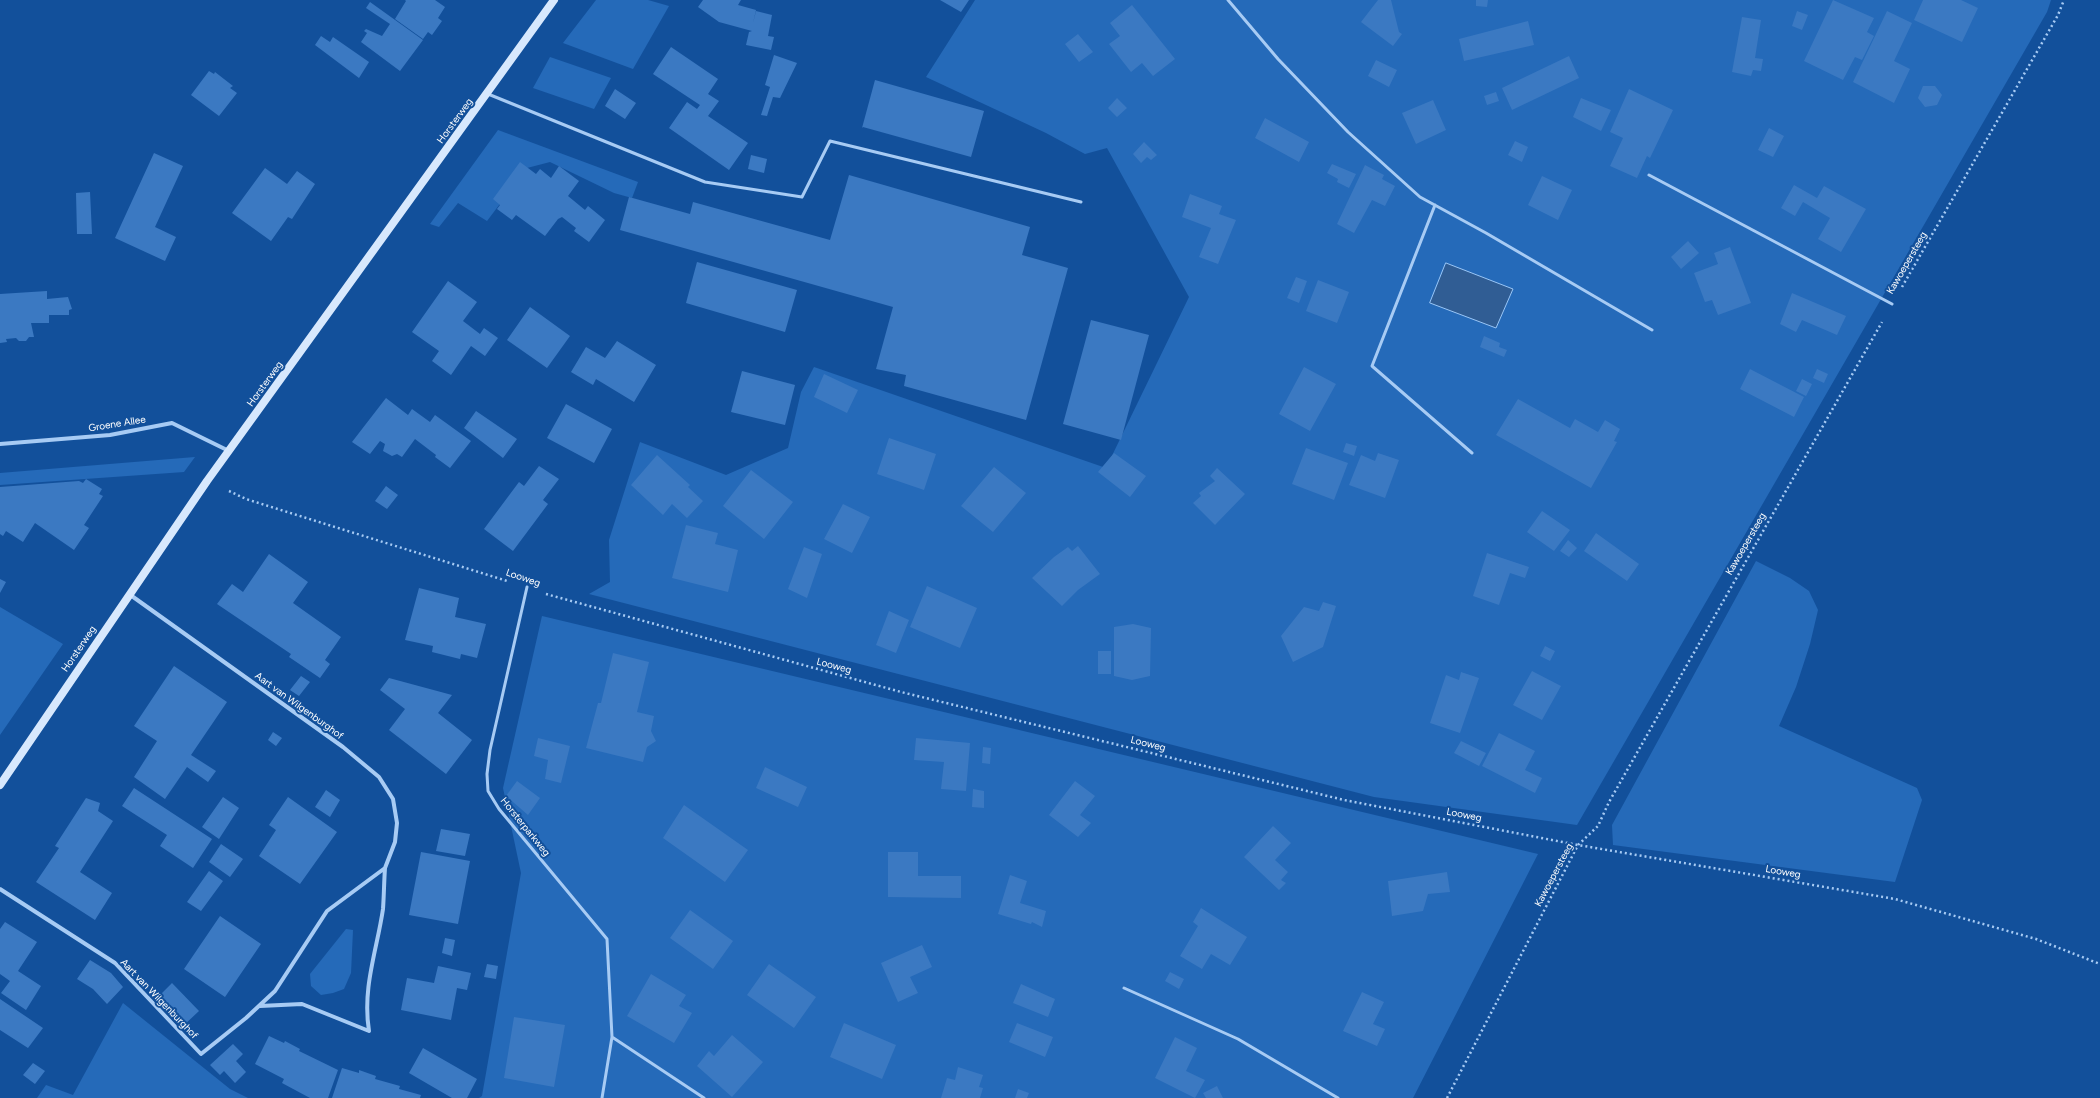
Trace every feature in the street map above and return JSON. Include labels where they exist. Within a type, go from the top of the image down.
[{"type":"main road","name":"Horsterweg","points":[[0,785],[129,593],[207,481],[554,0]]},
{"type":"street","name":"Groene Allee","points":[[0,444],[110,435],[172,423],[229,451]]},
{"type":"street","name":"Aart van Wilgenburghof","points":[[129,593],[343,748],[379,777],[393,798],[398,823],[394,842],[385,868],[383,908],[369,976],[366,1010],[369,1030],[302,1004],[259,1006]]},
{"type":"street","name":"Aart van Wilgenburghof","points":[[0,889],[115,963],[202,1054],[275,991],[327,911],[385,868]]},
{"type":"lane","points":[[1228,0],[1278,59],[1348,132],[1420,197],[1652,330]]},
{"type":"lane","points":[[487,94],[705,182],[802,197],[830,141],[1081,202]]},
{"type":"lane","points":[[1649,175],[1892,304]]},
{"type":"lane","points":[[1435,205],[1372,366],[1472,453]]},
{"type":"lane","name":"Horsterparkweg","points":[[527,587],[490,750],[487,774],[488,791],[499,809],[606,939],[612,1037],[602,1098]]},
{"type":"lane","points":[[1124,988],[1238,1039],[1338,1098]]},
{"type":"lane","points":[[612,1037],[704,1098]]},
{"type":"path","name":"Kawoepersteeg","points":[[1447,1098],[1578,845],[1598,826],[1609,802],[2058,15],[2064,0]]},
{"type":"path","name":"Looweg","points":[[207,481],[246,499],[527,587],[554,598],[901,692],[1344,800],[1578,845],[1895,899],[2036,939],[2100,964]]},
{"type":"shaded area","points":[[596,0],[648,0],[669,6],[633,69],[563,43]]},
{"type":"shaded area","points":[[975,0],[2051,0],[2047,12],[1577,825],[1374,797],[589,594],[610,582],[609,540],[640,442],[726,475],[788,448],[801,392],[814,367],[1106,468],[1189,297],[1107,148],[1085,154],[1046,133],[926,77]]},
{"type":"shaded area","points":[[550,57],[611,78],[594,109],[533,88]]},
{"type":"shaded area","points":[[498,130],[638,182],[632,198],[614,193],[550,162],[527,168],[487,221],[458,203],[439,227],[430,224]]},
{"type":"shaded area","points":[[1446,263],[1513,289],[1496,328],[1430,303]]},
{"type":"shaded area","points":[[195,457],[184,472],[0,485],[0,473]]},
{"type":"shaded area","points":[[1756,561],[1790,578],[1809,591],[1818,610],[1810,644],[1796,687],[1779,726],[1917,788],[1922,800],[1895,882],[1613,845],[1612,825]]},
{"type":"shaded area","points":[[0,607],[63,644],[0,735]]},
{"type":"shaded area","points":[[542,616],[1538,854],[1413,1098],[479,1098],[482,1096],[521,873],[503,788]]},
{"type":"shaded area","points":[[346,929],[353,930],[351,973],[344,989],[321,995],[311,986],[310,974]]},
{"type":"shaded area","points":[[123,1003],[230,1089],[248,1098],[37,1098],[46,1085],[73,1095]]},
{"type":"building","points":[[405,0],[435,0],[445,7],[438,18],[442,21],[432,35],[428,32],[423,39],[395,19],[406,1]]},
{"type":"building","points":[[703,0],[741,0],[738,5],[756,10],[753,23],[756,11],[772,15],[768,36],[774,37],[771,50],[746,45],[749,32],[752,31],[719,22],[698,7]]},
{"type":"building","points":[[940,0],[969,0],[961,12]]},
{"type":"building","points":[[1378,0],[1391,0],[1399,32],[1402,34],[1393,46],[1361,22]]},
{"type":"building","points":[[1476,0],[1488,0],[1487,7],[1476,6]]},
{"type":"building","points":[[1833,0],[1874,18],[1867,32],[1874,36],[1862,60],[1855,57],[1843,80],[1804,61]]},
{"type":"building","points":[[1923,0],[1961,0],[1978,8],[1962,42],[1914,20]]},
{"type":"building","points":[[370,2],[423,40],[400,71],[361,42],[367,33],[364,31],[366,29],[382,36],[390,24],[366,8]]},
{"type":"building","points":[[1132,5],[1175,59],[1153,76],[1142,63],[1131,72],[1109,44],[1120,36],[1110,23]]},
{"type":"building","points":[[1797,11],[1808,15],[1802,30],[1792,26]]},
{"type":"building","points":[[1887,11],[1912,23],[1894,61],[1910,69],[1894,103],[1853,82]]},
{"type":"building","points":[[1742,17],[1761,20],[1755,58],[1763,59],[1761,71],[1753,70],[1751,76],[1732,72]]},
{"type":"building","points":[[1528,21],[1534,45],[1464,61],[1459,39]]},
{"type":"building","points":[[1078,34],[1093,52],[1079,62],[1065,44]]},
{"type":"building","points":[[321,36],[330,42],[333,37],[369,62],[359,78],[315,45]]},
{"type":"building","points":[[671,47],[718,79],[708,94],[719,101],[708,116],[748,143],[729,170],[669,128],[687,102],[697,109],[700,105],[653,74]]},
{"type":"building","points":[[774,55],[797,63],[780,98],[773,97],[767,116],[761,115],[770,87],[765,85]]},
{"type":"building","points":[[1569,56],[1579,78],[1512,110],[1502,88]]},
{"type":"building","points":[[1376,60],[1397,70],[1389,87],[1368,76]]},
{"type":"building","points":[[209,71],[214,74],[215,72],[233,86],[230,88],[237,93],[219,116],[191,95]]},
{"type":"building","points":[[875,80],[984,111],[971,157],[863,127],[862,128]]},
{"type":"building","points":[[1923,86],[1935,86],[1942,95],[1937,105],[1925,107],[1918,98]]},
{"type":"building","points":[[615,89],[636,103],[625,119],[605,106]]},
{"type":"building","points":[[1629,89],[1673,110],[1650,158],[1647,156],[1637,178],[1610,166],[1623,138],[1610,132]]},
{"type":"building","points":[[1496,92],[1499,101],[1487,105],[1484,96]]},
{"type":"building","points":[[1117,98],[1127,108],[1117,117],[1108,108]]},
{"type":"building","points":[[1581,98],[1611,110],[1601,131],[1573,117]]},
{"type":"building","points":[[1433,100],[1446,130],[1416,144],[1402,113]]},
{"type":"building","points":[[1265,118],[1309,142],[1299,162],[1255,138]]},
{"type":"building","points":[[1769,128],[1784,136],[1773,157],[1758,150]]},
{"type":"building","points":[[1515,141],[1528,147],[1522,162],[1508,155]]},
{"type":"building","points":[[1144,142],[1157,155],[1151,160],[1147,157],[1141,163],[1133,154]]},
{"type":"building","points":[[154,153],[183,166],[155,227],[176,237],[165,261],[115,238]]},
{"type":"building","points":[[751,155],[767,159],[764,173],[748,169]]},
{"type":"building","points":[[520,162],[536,174],[540,169],[551,178],[559,166],[579,181],[568,196],[585,210],[588,206],[605,220],[589,242],[574,231],[576,228],[562,217],[558,219],[545,236],[516,215],[512,220],[497,209],[500,205],[493,199]]},
{"type":"building","points":[[1332,164],[1356,174],[1349,188],[1337,182],[1338,179],[1327,173]]},
{"type":"building","points":[[1365,165],[1384,175],[1382,179],[1395,186],[1385,206],[1372,200],[1354,233],[1337,224]]},
{"type":"building","points":[[265,168],[287,184],[297,171],[315,184],[292,219],[288,217],[271,241],[232,213]]},
{"type":"building","points":[[849,175],[1030,227],[1022,255],[1068,268],[1026,420],[904,386],[906,375],[876,369],[893,307],[620,230],[629,197],[690,214],[693,202],[830,240]]},
{"type":"building","points":[[1542,176],[1572,190],[1558,220],[1528,205]]},
{"type":"building","points":[[1794,185],[1817,198],[1824,186],[1866,209],[1841,252],[1818,239],[1830,218],[1803,202],[1795,216],[1781,208]]},
{"type":"building","points":[[90,192],[92,234],[77,234],[76,193]]},
{"type":"building","points":[[1190,194],[1222,206],[1219,214],[1236,220],[1218,264],[1199,257],[1211,228],[1182,217]]},
{"type":"building","points":[[1688,241],[1699,253],[1681,269],[1671,257]]},
{"type":"building","points":[[1730,247],[1751,303],[1718,315],[1712,300],[1705,302],[1694,273],[1718,264],[1714,253]]},
{"type":"building","points":[[697,262],[797,290],[785,332],[686,303]]},
{"type":"building","points":[[1296,277],[1307,281],[1299,303],[1287,298]]},
{"type":"building","points":[[1318,280],[1349,292],[1337,323],[1306,311]]},
{"type":"building","points":[[448,281],[477,302],[463,321],[480,334],[484,328],[498,338],[485,356],[471,346],[451,375],[432,361],[439,351],[412,332]]},
{"type":"building","points":[[47,291],[47,299],[68,297],[72,309],[69,310],[69,315],[49,315],[49,323],[31,323],[34,337],[29,337],[26,341],[19,341],[16,338],[6,339],[7,342],[0,343],[0,294]]},
{"type":"building","points":[[1792,293],[1846,316],[1837,335],[1802,320],[1796,332],[1780,324]]},
{"type":"building","points":[[530,307],[570,336],[547,368],[507,340]]},
{"type":"building","points":[[1091,320],[1149,335],[1121,440],[1063,424]]},
{"type":"building","points":[[1484,336],[1500,343],[1499,347],[1507,350],[1504,357],[1480,347]]},
{"type":"building","points":[[617,341],[656,365],[634,402],[596,379],[593,385],[571,372],[586,347],[605,358]]},
{"type":"building","points":[[1304,367],[1336,384],[1310,431],[1279,414]]},
{"type":"building","points":[[1750,369],[1804,397],[1794,417],[1740,389]]},
{"type":"building","points":[[1817,369],[1828,374],[1824,383],[1813,378]]},
{"type":"building","points":[[742,371],[795,385],[785,425],[731,412]]},
{"type":"building","points":[[824,374],[858,390],[847,413],[814,397]]},
{"type":"building","points":[[1802,379],[1812,384],[1806,396],[1796,391]]},
{"type":"building","points":[[386,398],[408,415],[412,409],[430,422],[435,415],[471,441],[450,468],[415,439],[402,457],[397,454],[392,456],[383,451],[385,444],[380,441],[370,454],[352,442]]},
{"type":"building","points":[[1518,399],[1570,428],[1575,419],[1598,432],[1605,420],[1620,429],[1614,441],[1617,442],[1591,488],[1496,435]]},
{"type":"building","points":[[566,404],[612,429],[594,463],[547,438]]},
{"type":"building","points":[[476,411],[517,439],[503,458],[464,428]]},
{"type":"building","points":[[889,438],[936,454],[924,490],[877,474]]},
{"type":"building","points":[[1346,443],[1357,446],[1354,456],[1343,452]]},
{"type":"building","points":[[1306,448],[1348,463],[1334,500],[1292,484]]},
{"type":"building","points":[[1114,453],[1146,476],[1130,497],[1098,472]]},
{"type":"building","points":[[1378,453],[1399,460],[1385,498],[1349,485],[1361,455],[1375,461]]},
{"type":"building","points":[[657,455],[690,485],[688,487],[703,501],[687,518],[672,504],[663,515],[631,485]]},
{"type":"building","points":[[539,466],[559,479],[543,500],[548,504],[513,551],[484,529],[519,482],[524,486]]},
{"type":"building","points":[[994,467],[1026,493],[993,532],[961,506]]},
{"type":"building","points":[[1217,468],[1245,494],[1215,525],[1193,503],[1201,496],[1199,493],[1215,481],[1210,476]]},
{"type":"building","points":[[751,470],[793,502],[764,539],[723,506]]},
{"type":"building","points":[[86,479],[102,489],[99,494],[103,496],[84,525],[89,528],[74,550],[35,523],[23,542],[6,531],[3,536],[0,534],[0,487],[79,481],[83,483]]},
{"type":"building","points":[[386,486],[398,495],[387,509],[375,501]]},
{"type":"building","points":[[843,504],[870,517],[852,553],[824,539]]},
{"type":"building","points":[[1542,511],[1570,530],[1554,551],[1527,532]]},
{"type":"building","points":[[686,525],[718,533],[715,544],[738,550],[728,592],[672,578]]},
{"type":"building","points":[[1596,533],[1639,564],[1627,581],[1584,551]]},
{"type":"building","points":[[1568,540],[1577,548],[1569,557],[1560,551]]},
{"type":"building","points":[[1078,546],[1100,574],[1078,590],[1062,606],[1032,578],[1054,557],[1068,547],[1072,551]]},
{"type":"building","points":[[804,547],[822,554],[807,598],[788,589]]},
{"type":"building","points":[[1487,553],[1529,567],[1525,578],[1510,573],[1499,605],[1473,596]]},
{"type":"building","points":[[269,554],[308,582],[293,603],[341,637],[325,660],[330,664],[320,678],[289,657],[291,654],[217,604],[232,584],[243,592]]},
{"type":"building","points":[[0,579],[6,582],[0,593]]},
{"type":"building","points":[[927,586],[977,608],[960,648],[910,627]]},
{"type":"building","points":[[419,588],[459,598],[455,617],[486,624],[477,658],[461,654],[460,659],[432,652],[433,646],[405,640]]},
{"type":"building","points":[[1323,602],[1336,606],[1323,647],[1293,662],[1281,636],[1304,607],[1319,611]]},
{"type":"building","points":[[889,611],[909,620],[896,653],[876,645]]},
{"type":"building","points":[[1133,624],[1151,628],[1150,676],[1132,680],[1114,676],[1114,627]]},
{"type":"building","points":[[1545,646],[1555,651],[1550,661],[1540,656]]},
{"type":"building","points":[[1098,651],[1111,651],[1111,674],[1098,674]]},
{"type":"building","points":[[613,653],[649,662],[637,712],[654,716],[651,731],[656,741],[647,747],[643,762],[586,748],[598,703],[601,703]]},
{"type":"building","points":[[174,666],[227,702],[191,755],[216,771],[208,782],[187,767],[165,799],[134,777],[157,741],[134,726]]},
{"type":"building","points":[[1532,671],[1561,686],[1542,720],[1513,705]]},
{"type":"building","points":[[1461,672],[1479,678],[1460,733],[1430,723],[1446,675],[1459,680]]},
{"type":"building","points":[[301,676],[310,682],[299,696],[290,690]]},
{"type":"building","points":[[389,678],[452,695],[438,713],[472,740],[446,774],[389,730],[405,709],[380,690]]},
{"type":"building","points":[[273,732],[282,738],[276,746],[268,740]]},
{"type":"building","points":[[1499,733],[1535,751],[1525,770],[1542,778],[1535,793],[1482,766]]},
{"type":"building","points":[[538,738],[570,746],[561,783],[545,779],[548,760],[534,756]]},
{"type":"building","points":[[916,738],[970,743],[966,791],[941,789],[944,762],[914,760]]},
{"type":"building","points":[[1461,741],[1486,753],[1479,766],[1454,753]]},
{"type":"building","points":[[983,747],[991,748],[990,764],[982,763]]},
{"type":"building","points":[[765,767],[807,787],[798,807],[756,788]]},
{"type":"building","points":[[517,781],[540,798],[528,815],[506,796]]},
{"type":"building","points":[[1075,781],[1095,796],[1080,815],[1091,823],[1078,837],[1049,815]]},
{"type":"building","points":[[134,788],[212,839],[193,868],[160,846],[167,835],[122,806]]},
{"type":"building","points":[[973,789],[984,791],[984,808],[972,807]]},
{"type":"building","points":[[326,790],[340,800],[330,817],[315,807]]},
{"type":"building","points":[[223,797],[239,808],[219,839],[202,827]]},
{"type":"building","points":[[288,797],[337,832],[300,884],[259,856],[276,830],[269,825]]},
{"type":"building","points":[[86,798],[100,803],[98,811],[113,821],[80,872],[112,893],[95,920],[36,882],[59,848],[55,846]]},
{"type":"building","points":[[684,805],[748,850],[725,882],[663,838]]},
{"type":"building","points":[[1273,826],[1291,843],[1275,860],[1288,872],[1281,880],[1286,883],[1279,890],[1244,857]]},
{"type":"building","points":[[441,829],[470,834],[465,856],[436,851]]},
{"type":"building","points":[[221,844],[243,859],[230,877],[209,862]]},
{"type":"building","points":[[421,852],[470,861],[458,924],[409,915]]},
{"type":"building","points":[[888,852],[918,852],[918,876],[961,876],[961,898],[888,897]]},
{"type":"building","points":[[209,871],[223,881],[201,911],[187,902]]},
{"type":"building","points":[[1447,872],[1450,892],[1428,894],[1423,911],[1392,916],[1388,881]]},
{"type":"building","points":[[1010,875],[1027,881],[1020,903],[1046,911],[1042,927],[1032,922],[1031,924],[998,914]]},
{"type":"building","points":[[1201,908],[1247,937],[1230,965],[1211,954],[1202,969],[1180,956],[1198,926],[1193,922]]},
{"type":"building","points":[[690,910],[733,941],[713,969],[670,938]]},
{"type":"building","points":[[220,916],[261,944],[225,997],[184,969]]},
{"type":"building","points":[[5,922],[37,942],[18,971],[41,986],[26,1010],[1,993],[10,981],[0,974],[0,929]]},
{"type":"building","points":[[445,938],[455,940],[452,956],[442,953]]},
{"type":"building","points":[[922,945],[932,967],[910,977],[918,993],[898,1002],[881,963]]},
{"type":"building","points":[[90,960],[111,973],[123,987],[107,1004],[93,989],[77,979]]},
{"type":"building","points":[[487,964],[498,966],[496,979],[484,977]]},
{"type":"building","points":[[769,964],[816,997],[794,1028],[747,995]]},
{"type":"building","points":[[438,966],[471,973],[467,990],[457,988],[451,1020],[401,1010],[407,978],[434,983]]},
{"type":"building","points":[[1170,972],[1184,979],[1179,989],[1165,981]]},
{"type":"building","points":[[651,974],[686,995],[679,1006],[692,1013],[674,1043],[627,1016]]},
{"type":"building","points":[[172,983],[199,1011],[183,1026],[157,998]]},
{"type":"building","points":[[1021,984],[1055,999],[1048,1017],[1013,1003]]},
{"type":"building","points":[[1362,992],[1384,1002],[1373,1024],[1385,1029],[1377,1046],[1343,1031]]},
{"type":"building","points":[[0,999],[43,1028],[28,1048],[0,1030]]},
{"type":"building","points":[[514,1017],[565,1025],[554,1087],[504,1078]]},
{"type":"building","points":[[844,1023],[896,1045],[882,1079],[830,1057]]},
{"type":"building","points":[[1017,1023],[1053,1037],[1045,1057],[1009,1042]]},
{"type":"building","points":[[732,1035],[763,1062],[732,1097],[697,1066],[709,1051],[714,1056]]},
{"type":"building","points":[[269,1036],[284,1043],[285,1041],[300,1049],[299,1051],[338,1070],[328,1098],[310,1098],[282,1083],[284,1079],[255,1064]]},
{"type":"building","points":[[1175,1037],[1197,1048],[1186,1071],[1205,1080],[1195,1098],[1155,1078]]},
{"type":"building","points":[[233,1044],[243,1054],[236,1061],[246,1072],[235,1083],[224,1071],[220,1075],[210,1065]]},
{"type":"building","points":[[423,1048],[477,1079],[467,1098],[452,1098],[409,1073]]},
{"type":"building","points":[[33,1063],[45,1071],[35,1084],[23,1075]]},
{"type":"building","points":[[958,1067],[983,1075],[979,1087],[983,1088],[980,1098],[941,1098],[947,1078],[955,1080]]},
{"type":"building","points":[[342,1068],[359,1073],[359,1070],[376,1076],[375,1079],[400,1086],[399,1089],[421,1095],[420,1098],[332,1098]]},
{"type":"building","points":[[1217,1086],[1223,1098],[1206,1098],[1203,1093]]},
{"type":"building","points":[[1018,1089],[1029,1093],[1027,1098],[1015,1098]]}]
